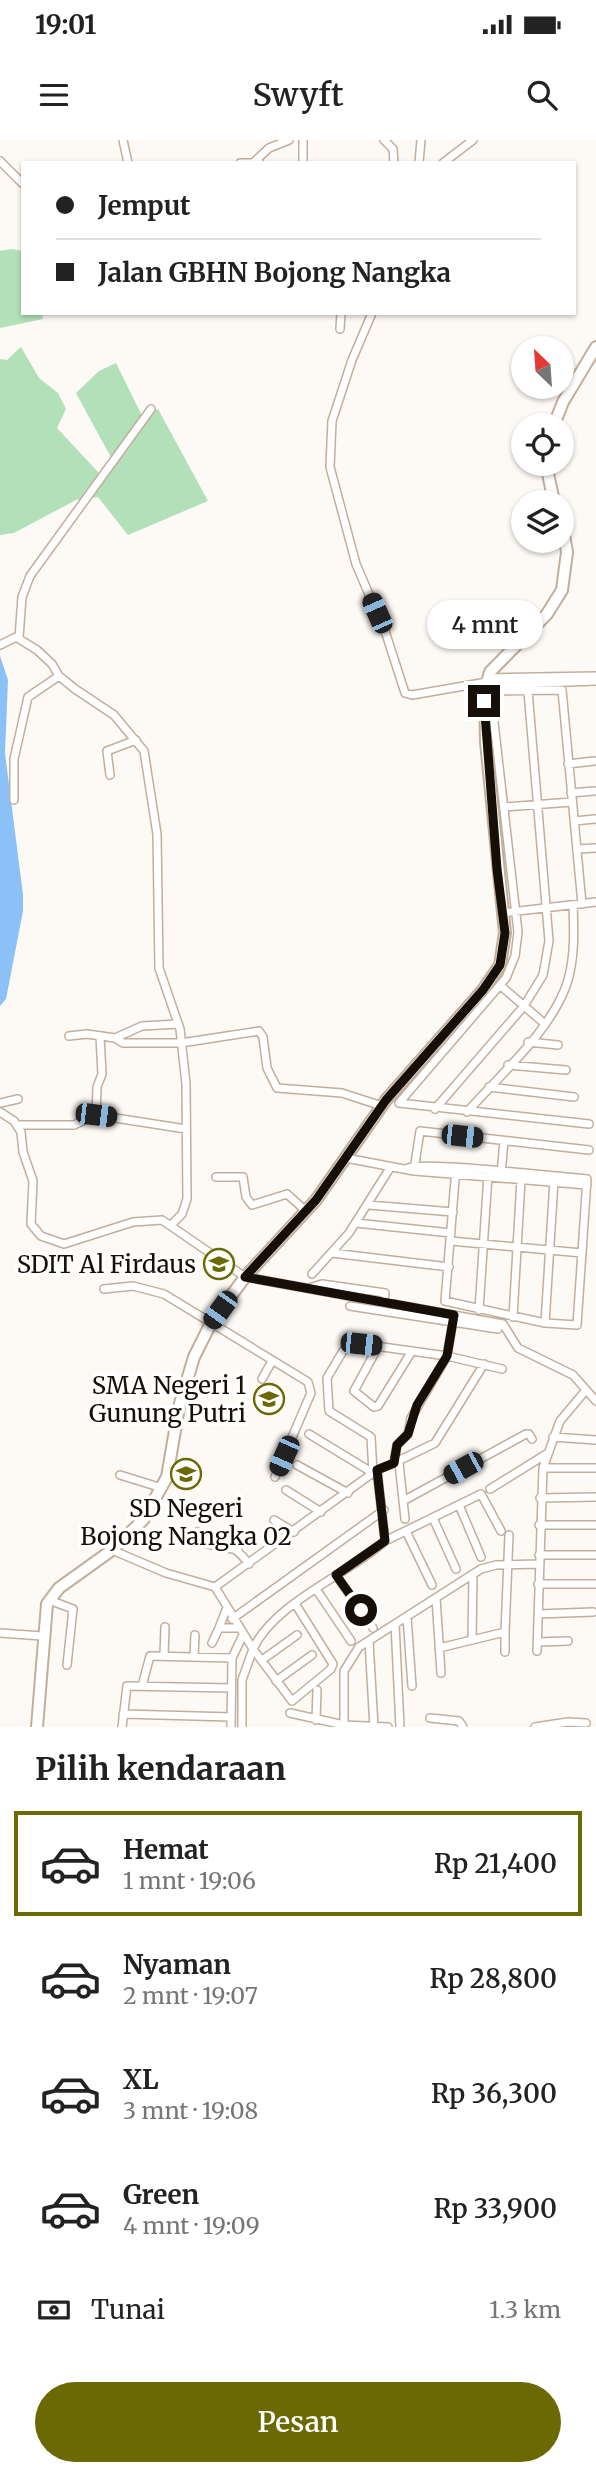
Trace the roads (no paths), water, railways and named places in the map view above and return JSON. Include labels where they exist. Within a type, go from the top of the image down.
[{"type":"street","points":[[123,140],[128,161]]},
{"type":"street","points":[[258,161],[269,148],[289,140]]},
{"type":"street","points":[[303,140],[303,161]]},
{"type":"street","points":[[384,140],[393,149],[394,161]]},
{"type":"street","points":[[419,161],[421,140]]},
{"type":"street","points":[[446,161],[473,140]]},
{"type":"street","points":[[0,161],[21,182]]},
{"type":"street","points":[[340,329],[341,315]]},
{"type":"street","points":[[371,315],[352,360],[331,431],[330,467],[351,549],[386,634],[405,693],[412,695],[487,682],[596,679]]},
{"type":"street","points":[[559,413],[568,392],[596,347]]},
{"type":"street","points":[[19,638],[22,597],[30,576],[151,409]]},
{"type":"street","points":[[37,1727],[42,1636],[49,1600],[59,1588],[112,1550],[143,1520],[162,1488],[170,1467],[177,1417],[186,1381],[194,1357],[211,1323],[245,1277],[306,1211],[384,1103],[495,974],[505,950],[486,743],[487,682],[501,659],[547,614],[562,590],[567,553]]},
{"type":"street","points":[[0,645],[10,638],[19,638],[52,664],[59,676],[114,715],[144,751],[157,834],[159,968],[178,1024],[186,1084],[187,1199],[182,1214],[171,1225]]},
{"type":"street","points":[[14,800],[14,760],[28,697],[59,676]]},
{"type":"street","points":[[399,1103],[501,986],[515,956],[518,941],[491,696],[494,691],[562,690],[574,821],[578,904],[568,979],[545,1024],[467,1112]]},
{"type":"street","points":[[435,1108],[524,1006],[536,989],[547,961],[548,908],[528,691]]},
{"type":"street","points":[[110,775],[107,751],[136,740]]},
{"type":"street","points":[[568,764],[594,761]]},
{"type":"street","points":[[571,793],[594,791]]},
{"type":"street","points":[[504,807],[572,802]]},
{"type":"street","points":[[574,821],[595,819]]},
{"type":"street","points":[[576,849],[596,848]]},
{"type":"street","points":[[502,913],[596,902]]},
{"type":"street","points":[[501,986],[545,1024]]},
{"type":"street","points":[[115,1038],[142,1026],[178,1024]]},
{"type":"street","points":[[69,1036],[100,1036],[115,1038],[124,1043],[181,1043],[259,1031],[263,1037],[271,1081],[277,1088],[342,1093],[384,1103],[589,1124]]},
{"type":"street","points":[[96,1115],[97,1087],[102,1074],[100,1036]]},
{"type":"street","points":[[528,1042],[558,1045]]},
{"type":"street","points":[[508,1065],[566,1070]]},
{"type":"street","points":[[489,1087],[574,1097]]},
{"type":"street","points":[[0,1103],[18,1100]]},
{"type":"street","points":[[0,1112],[18,1125],[74,1125],[96,1115],[186,1129]]},
{"type":"street","points":[[18,1125],[33,1181],[30,1218],[41,1236],[64,1244],[142,1220],[162,1220],[245,1277],[384,1301],[498,1329]]},
{"type":"street","points":[[413,1168],[420,1132],[589,1150]]},
{"type":"street","points":[[501,1175],[504,1141]]},
{"type":"street","points":[[346,1158],[390,1168],[413,1168],[456,1171],[554,1179],[587,1185],[577,1324],[545,1323],[445,1301],[456,1171]]},
{"type":"street","points":[[312,1275],[356,1223],[390,1168]]},
{"type":"street","points":[[479,1310],[488,1174]]},
{"type":"street","points":[[501,1175],[521,1180],[554,1179]]},
{"type":"street","points":[[216,1177],[243,1177],[246,1197],[252,1205],[287,1194],[306,1211]]},
{"type":"street","points":[[545,1323],[554,1179]]},
{"type":"street","points":[[513,1317],[521,1180]]},
{"type":"street","points":[[369,1205],[453,1212]]},
{"type":"street","points":[[356,1223],[484,1244],[582,1253]]},
{"type":"street","points":[[332,1253],[449,1267]]},
{"type":"street","points":[[308,1288],[323,1283],[385,1293],[384,1301]]},
{"type":"street","points":[[104,1289],[133,1286],[149,1289],[308,1382],[311,1389],[275,1477]]},
{"type":"street","points":[[358,1296],[353,1307],[503,1324],[522,1351],[570,1374],[596,1401]]},
{"type":"street","points":[[405,1519],[396,1463],[397,1445],[408,1434],[414,1412],[447,1356],[453,1319]]},
{"type":"street","points":[[329,1410],[327,1378],[343,1351],[354,1343],[447,1356],[502,1369]]},
{"type":"street","points":[[379,1345],[354,1391],[374,1407],[379,1406],[412,1351]]},
{"type":"street","points":[[262,1379],[272,1361]]},
{"type":"street","points":[[215,1587],[375,1472],[435,1443],[484,1364]]},
{"type":"street","points":[[537,1651],[539,1525],[543,1468],[553,1437],[567,1409],[586,1391]]},
{"type":"street","points":[[321,1406],[371,1437],[375,1472],[384,1510],[385,1536]]},
{"type":"street","points":[[309,1434],[375,1472]]},
{"type":"street","points":[[403,1501],[526,1434],[532,1439]]},
{"type":"street","points":[[553,1437],[596,1440]]},
{"type":"street","points":[[490,1489],[548,1453]]},
{"type":"street","points":[[298,1465],[348,1493]]},
{"type":"street","points":[[543,1468],[595,1468]]},
{"type":"street","points":[[120,1475],[162,1488]]},
{"type":"street","points":[[286,1490],[321,1513]]},
{"type":"street","points":[[231,1727],[232,1658],[245,1639],[259,1634],[385,1536],[406,1531],[483,1495],[501,1531]]},
{"type":"street","points":[[540,1498],[596,1497]]},
{"type":"street","points":[[459,1506],[481,1557]]},
{"type":"street","points":[[232,1619],[384,1510]]},
{"type":"street","points":[[433,1518],[456,1569]]},
{"type":"street","points":[[274,1520],[294,1532]]},
{"type":"street","points":[[539,1525],[596,1525]]},
{"type":"street","points":[[406,1531],[432,1585]]},
{"type":"street","points":[[238,1550],[191,1541],[197,1532],[229,1542],[238,1550],[249,1564]]},
{"type":"street","points":[[505,1652],[509,1535]]},
{"type":"street","points":[[112,1550],[166,1573],[215,1587],[245,1639],[294,1701],[333,1666],[296,1605]]},
{"type":"street","points":[[350,1726],[345,1666],[359,1647],[489,1566],[596,1555]]},
{"type":"street","points":[[472,1640],[473,1574]]},
{"type":"street","points":[[336,1575],[373,1628]]},
{"type":"street","points":[[538,1584],[596,1584]]},
{"type":"street","points":[[316,1589],[351,1641]]},
{"type":"street","points":[[436,1598],[441,1673]]},
{"type":"street","points":[[49,1600],[73,1609],[67,1665]]},
{"type":"street","points":[[212,1643],[226,1610]]},
{"type":"street","points":[[538,1614],[593,1612]]},
{"type":"street","points":[[407,1617],[412,1686]]},
{"type":"street","points":[[395,1624],[400,1727]]},
{"type":"street","points":[[164,1656],[165,1627]]},
{"type":"street","points":[[219,1628],[245,1639]]},
{"type":"street","points":[[439,1648],[505,1632]]},
{"type":"street","points":[[0,1633],[42,1636]]},
{"type":"street","points":[[262,1660],[297,1634]]},
{"type":"street","points":[[194,1657],[195,1635]]},
{"type":"street","points":[[242,1727],[245,1639]]},
{"type":"street","points":[[369,1641],[374,1727]]},
{"type":"street","points":[[538,1642],[568,1641]]},
{"type":"street","points":[[276,1681],[312,1655]]},
{"type":"street","points":[[142,1686],[148,1657],[232,1658]]},
{"type":"street","points":[[122,1727],[125,1687],[231,1688]]},
{"type":"street","points":[[316,1720],[317,1690]]},
{"type":"street","points":[[290,1713],[350,1726],[388,1727]]},
{"type":"street","points":[[124,1714],[231,1717]]},
{"type":"street","points":[[430,1718],[459,1721],[463,1727]]},
{"type":"street","points":[[535,1727],[568,1722],[586,1723]]},
{"type":"water","points":[[0,656],[8,680],[5,753],[23,911],[6,999],[0,1006]]},
{"type":"place","name":"SDIT Al Firdaus","points":[[219,1264]]},
{"type":"place","name":"SMA Negeri 1 Gunung Putri","points":[[269,1399]]},
{"type":"place","name":"SD Negeri Bojong Nangka 02","points":[[186,1474]]}]
